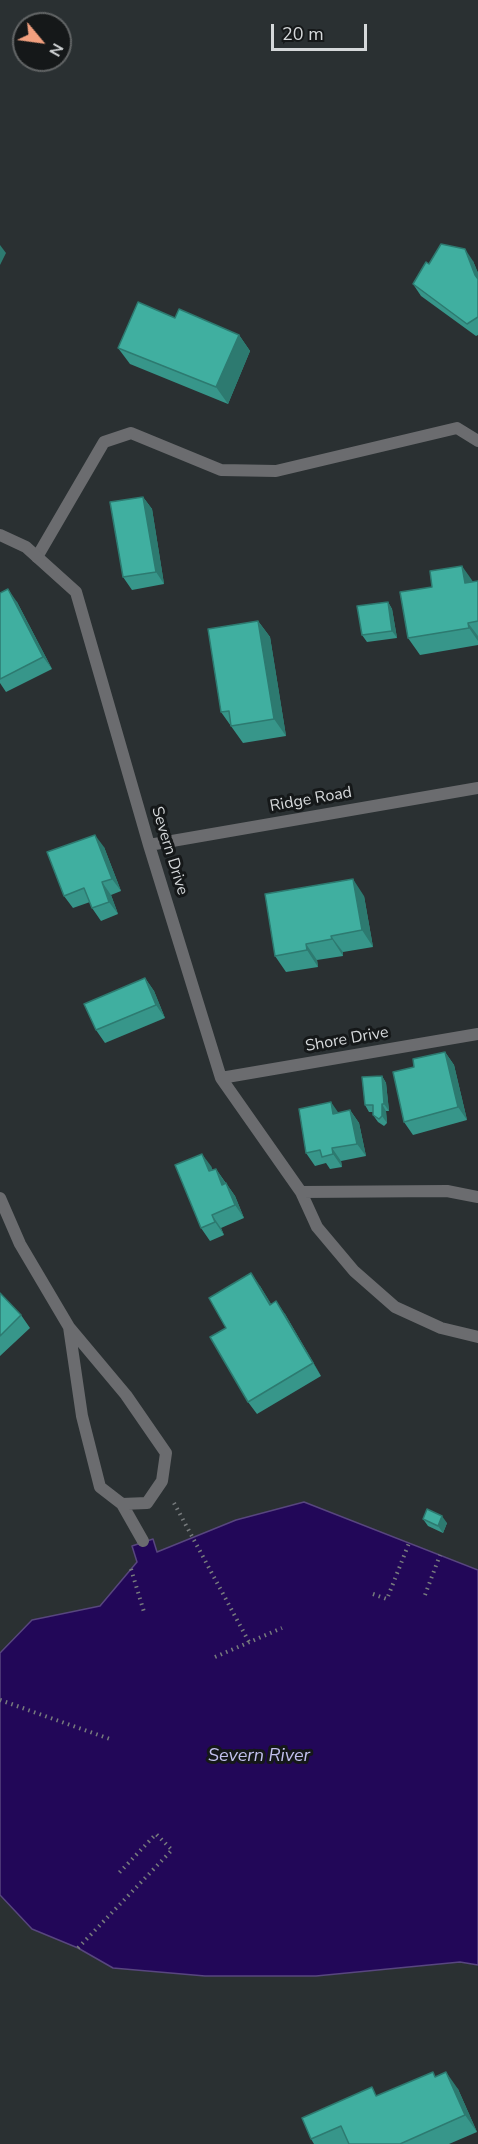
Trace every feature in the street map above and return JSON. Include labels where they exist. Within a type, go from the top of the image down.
[{"type":"street","points":[[37,557],[104,442],[130,433],[221,470],[276,471],[458,428],[478,441]]},
{"type":"street","name":"Severn Drive","points":[[0,535],[26,547],[76,592],[149,845],[221,1078],[301,1192],[317,1227],[354,1271],[395,1307],[441,1328],[478,1337]]},
{"type":"street","name":"Ridge Road","points":[[149,845],[478,788]]},
{"type":"street","name":"Shore Drive","points":[[221,1078],[478,1034]]},
{"type":"street","points":[[301,1192],[447,1191],[478,1197]]},
{"type":"street","points":[[0,1198],[20,1244],[69,1327],[126,1395],[166,1453],[162,1481],[147,1503],[122,1504]]},
{"type":"street","points":[[69,1327],[82,1416],[100,1486],[122,1504],[143,1541]]},
{"type":"path","points":[[162,1481],[249,1642]]},
{"type":"path","points":[[373,1594],[387,1599],[409,1543]]},
{"type":"path","points":[[425,1595],[440,1556]]},
{"type":"path","points":[[131,1569],[144,1612]]},
{"type":"path","points":[[215,1657],[282,1628]]},
{"type":"path","points":[[0,1700],[113,1740]]},
{"type":"path","points":[[78,1948],[172,1850],[156,1834],[118,1874]]},
{"type":"water","name":"Severn River","points":[[304,1502],[478,1570],[478,1965],[460,1962],[316,1976],[205,1976],[113,1968],[78,1948],[32,1929],[0,1895],[0,1653],[32,1620],[100,1606],[137,1562],[132,1546],[153,1539],[157,1552],[236,1520]]},
{"type":"building","points":[[441,244],[465,249],[478,279],[478,317],[467,324],[413,284],[426,262],[429,264]]},
{"type":"building","points":[[138,302],[175,318],[179,309],[239,335],[216,387],[118,348]]},
{"type":"building","points":[[143,497],[156,572],[123,577],[110,502]]},
{"type":"building","points":[[462,566],[465,583],[478,581],[478,621],[468,623],[469,628],[408,638],[400,592],[432,587],[430,571]]},
{"type":"building","points":[[8,589],[43,657],[0,679],[0,593]]},
{"type":"building","points":[[388,602],[392,631],[362,635],[357,606]]},
{"type":"building","points":[[258,621],[274,719],[231,726],[229,711],[221,712],[208,629]]},
{"type":"building","points":[[95,835],[112,879],[102,882],[109,902],[92,908],[84,888],[64,896],[47,852]]},
{"type":"building","points":[[353,879],[362,930],[306,944],[307,950],[275,956],[265,894]]},
{"type":"building","points":[[145,978],[156,1005],[96,1030],[84,1004]]},
{"type":"building","points":[[445,1052],[458,1107],[404,1122],[393,1072],[414,1067],[413,1059]]},
{"type":"building","points":[[382,1076],[384,1104],[382,1104],[382,1116],[379,1119],[373,1115],[373,1105],[365,1105],[362,1077]]},
{"type":"building","points":[[331,1102],[333,1114],[350,1110],[357,1144],[332,1148],[333,1154],[322,1157],[320,1150],[306,1153],[299,1109]]},
{"type":"building","points":[[202,1154],[209,1171],[216,1169],[222,1185],[226,1183],[235,1205],[212,1215],[215,1222],[201,1228],[175,1165]]},
{"type":"building","points":[[251,1273],[270,1305],[276,1301],[313,1363],[248,1402],[210,1337],[226,1328],[209,1298]]},
{"type":"building","points":[[0,1293],[21,1315],[0,1336]]},
{"type":"building","points":[[427,1509],[442,1516],[438,1526],[423,1519]]},
{"type":"building","points":[[433,2072],[435,2077],[446,2072],[465,2115],[400,2144],[349,2144],[341,2126],[311,2139],[302,2118],[372,2087],[376,2096]]}]
